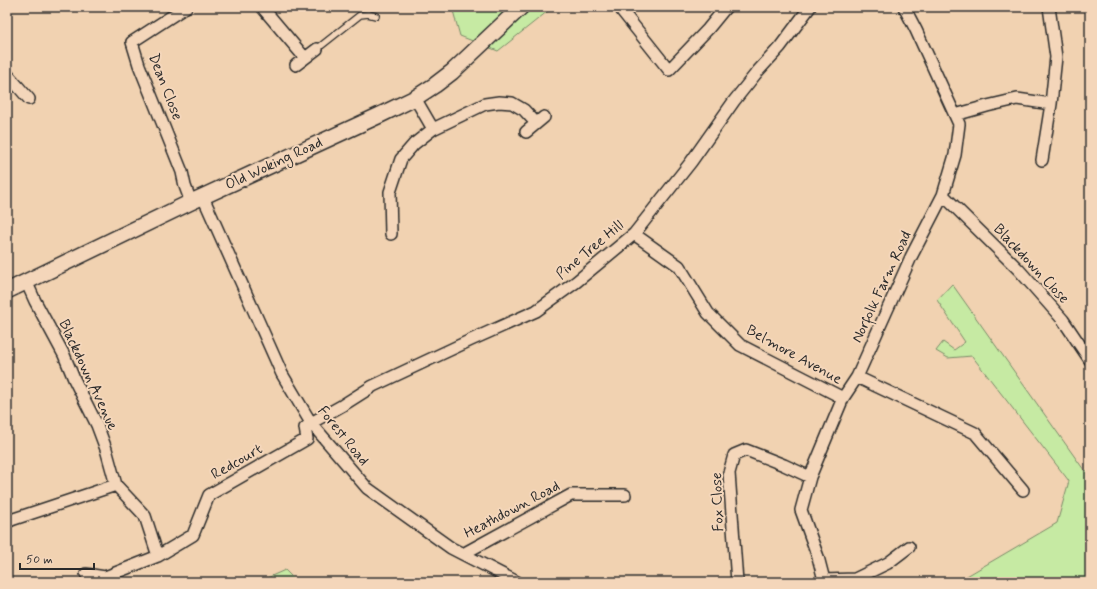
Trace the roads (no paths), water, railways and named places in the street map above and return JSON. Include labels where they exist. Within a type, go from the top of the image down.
[{"type":"main road","name":"Old Woking Road","points":[[7,291],[197,199],[415,98],[452,72],[521,7]]},
{"type":"street","name":"Dean Close","points":[[186,7],[132,42],[139,65],[182,172],[185,186],[197,199]]},
{"type":"street","points":[[262,7],[300,62],[317,49]]},
{"type":"street","points":[[622,11],[669,70],[708,29],[726,7]]},
{"type":"street","name":"Pine Tree Hill","points":[[311,423],[373,386],[536,311],[576,282],[634,234],[691,162],[734,100],[780,47],[810,7]]},
{"type":"street","name":"Norfolk Farm Road","points":[[823,581],[818,557],[801,510],[810,477],[843,398],[857,377],[911,257],[943,195],[955,155],[959,124],[904,7]]},
{"type":"street","points":[[1042,160],[1052,104],[1056,57],[1049,7]]},
{"type":"street","points":[[7,74],[29,99]]},
{"type":"street","points":[[415,98],[433,129]]},
{"type":"street","points":[[955,115],[1017,99],[1052,104]]},
{"type":"street","points":[[392,234],[390,192],[401,159],[414,144],[433,129],[485,104],[499,102],[512,103],[540,120],[526,132]]},
{"type":"street","name":"Blackdown Close","points":[[943,195],[1019,270],[1063,320],[1090,360]]},
{"type":"street","name":"Forest Road","points":[[197,199],[282,374],[311,423],[367,488],[451,548],[517,582]]},
{"type":"street","name":"Belmore Avenue","points":[[634,234],[679,266],[708,313],[740,345],[843,398]]},
{"type":"street","name":"Blackdown Avenue","points":[[26,282],[35,302],[64,355],[97,425],[106,449],[116,485],[145,516],[158,556]]},
{"type":"street","points":[[857,377],[975,432],[1023,490]]},
{"type":"street","name":"Redcourt","points":[[104,580],[158,556],[193,535],[209,496],[307,439],[305,428],[311,423]]},
{"type":"street","name":"Fox Close","points":[[737,582],[729,473],[734,455],[746,450],[810,477]]},
{"type":"street","points":[[7,522],[116,485]]},
{"type":"street","name":"Heathdown Road","points":[[463,554],[571,495],[625,495]]},
{"type":"street","points":[[823,581],[855,579],[888,563],[909,547]]},
{"type":"street","points":[[86,574],[104,580]]},
{"type":"lane","points":[[317,49],[360,15],[368,14],[376,16]]}]
